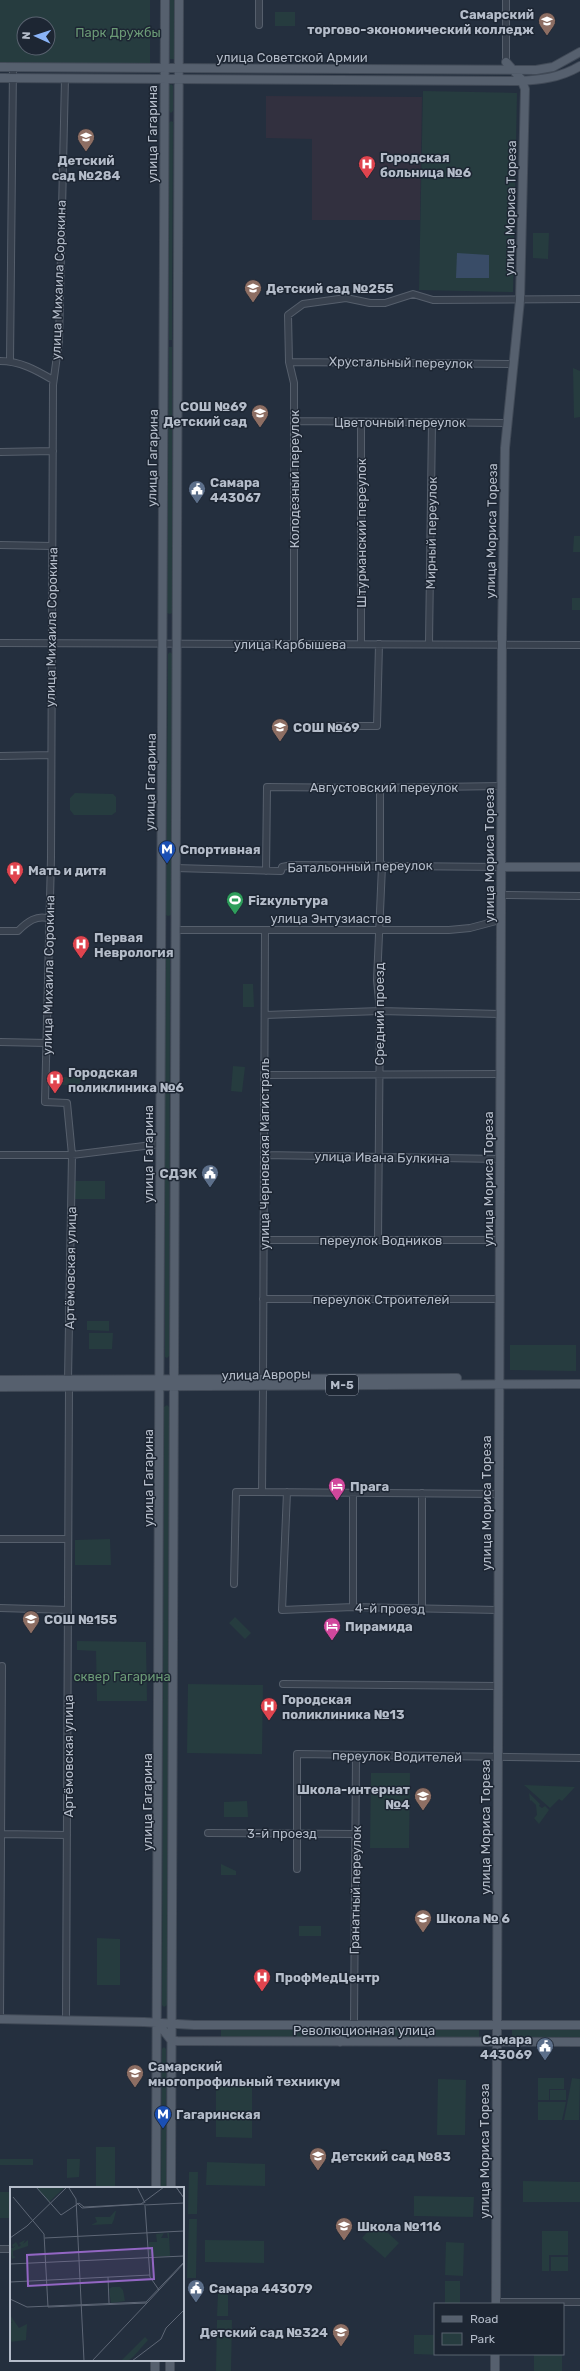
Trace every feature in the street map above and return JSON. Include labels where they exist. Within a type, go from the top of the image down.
[{"type":"main road","name":"улица Гагарина","points":[[156,2187],[161,930],[164,643],[165,0]]},
{"type":"main road","name":"улица Гагарина","points":[[171,2187],[178,117],[180,0]]},
{"type":"main road","name":"улица Советской Армии","points":[[0,67],[440,70],[508,68],[533,70],[553,67],[580,52]]},
{"type":"main road","name":"улица Советской Армии","points":[[0,78],[501,81],[524,83],[558,77],[580,66]]},
{"type":"main road","points":[[501,81],[505,77],[508,68],[524,83],[527,75],[533,70]]},
{"type":"main road","points":[[345,69],[345,80]]},
{"type":"main road","points":[[440,70],[440,81]]},
{"type":"main road","name":"улица Мориса Тореза","points":[[496,2303],[502,644],[506,423],[520,300],[524,83]]},
{"type":"main road","points":[[164,117],[178,117]]},
{"type":"main road","points":[[163,618],[176,618]]},
{"type":"main road","points":[[501,867],[580,867]]},
{"type":"main road","name":"улица Энтузиастов","points":[[161,930],[175,930]]},
{"type":"main road","name":"улица Авроры","points":[[0,1387],[69,1384],[499,1381],[580,1378]]},
{"type":"main road","name":"улица Авроры","points":[[0,1380],[69,1384]]},
{"type":"main road","name":"улица Авроры","points":[[499,1381],[580,1384]]},
{"type":"main road","name":"Революционная улица","points":[[0,2019],[157,2022],[172,2024],[580,2025]]},
{"type":"main road","points":[[157,2022],[171,2040]]},
{"type":"main road","points":[[340,2025],[340,2042]]},
{"type":"main road","name":"Революционная улица","points":[[171,2040],[580,2042]]},
{"type":"main road","points":[[495,2355],[495,2371]]},
{"type":"street","points":[[259,0],[259,25]]},
{"type":"street","points":[[506,0],[508,68]]},
{"type":"street","points":[[10,361],[13,67]]},
{"type":"street","name":"улица Михаила Сорокина","points":[[65,78],[59,341],[53,380],[50,644],[50,919],[45,1102],[67,1103],[72,1155]]},
{"type":"street","name":"Колодезный переулок","points":[[294,644],[294,380],[290,374],[288,315],[303,304],[346,298],[370,303],[385,303],[413,294],[433,300],[520,300]]},
{"type":"street","points":[[520,300],[580,299]]},
{"type":"street","points":[[0,361],[10,361],[33,368],[53,380]]},
{"type":"street","name":"Хрустальный переулок","points":[[289,362],[513,364]]},
{"type":"street","name":"Цветочный переулок","points":[[294,421],[506,423]]},
{"type":"street","name":"Штурманский переулок","points":[[361,422],[361,644]]},
{"type":"street","name":"Мирный переулок","points":[[429,644],[432,422]]},
{"type":"street","points":[[0,452],[53,451]]},
{"type":"street","points":[[0,545],[52,546]]},
{"type":"street","name":"улица Карбышева","points":[[0,643],[580,645]]},
{"type":"street","points":[[331,726],[377,726],[379,644]]},
{"type":"street","points":[[0,756],[51,755]]},
{"type":"street","name":"Августовский переулок","points":[[266,871],[267,787],[380,788],[501,786]]},
{"type":"street","name":"Средний проезд","points":[[378,1240],[380,1011],[377,980],[382,866],[380,861],[380,788]]},
{"type":"street","name":"Батальонный переулок","points":[[175,868],[281,871],[282,867],[292,865],[501,867]]},
{"type":"street","points":[[500,895],[580,896]]},
{"type":"street","points":[[0,931],[18,931],[26,922],[42,917],[50,919]]},
{"type":"street","name":"улица Энтузиастов","points":[[175,930],[460,930],[500,920]]},
{"type":"street","name":"улица Черновская Магистраль","points":[[262,1492],[265,930]]},
{"type":"street","points":[[265,1016],[380,1011],[500,1014]]},
{"type":"street","points":[[0,1042],[47,1043]]},
{"type":"street","points":[[264,1075],[500,1074]]},
{"type":"street","points":[[0,1155],[72,1155],[160,1144]]},
{"type":"street","name":"Артёмовская улица","points":[[66,2020],[69,1384],[72,1155]]},
{"type":"street","name":"улица Ивана Булкина","points":[[264,1155],[500,1159]]},
{"type":"street","name":"переулок Водников","points":[[264,1240],[499,1240]]},
{"type":"street","name":"переулок Строителей","points":[[263,1299],[499,1299]]},
{"type":"street","points":[[234,1584],[236,1492],[498,1494]]},
{"type":"street","name":"4-й проезд","points":[[287,1492],[282,1610],[353,1607],[498,1610]]},
{"type":"street","points":[[353,1493],[353,1607]]},
{"type":"street","points":[[422,1493],[422,1608]]},
{"type":"street","points":[[0,1539],[68,1539]]},
{"type":"street","points":[[0,1608],[68,1610]]},
{"type":"street","points":[[0,2019],[2,1666]]},
{"type":"street","points":[[283,1684],[498,1686]]},
{"type":"street","name":"переулок Водителей","points":[[297,1832],[297,1754],[580,1758]]},
{"type":"street","name":"Гранатный переулок","points":[[354,2025],[356,1755]]},
{"type":"street","points":[[297,1832],[297,1868]]},
{"type":"street","name":"3-й проезд","points":[[208,1833],[297,1832],[355,1834]]},
{"type":"street","points":[[1,1834],[67,1835]]},
{"type":"street","points":[[496,2303],[580,2302]]},
{"type":"shaded area","name":"Городская больница №6","points":[[266,96],[422,97],[420,220],[312,220],[312,139],[266,138]]},
{"type":"green space","name":"Парк Дружбы","points":[[0,0],[150,0],[150,65],[0,63]]},
{"type":"green space","points":[[170,0],[174,0],[174,59],[170,59]]},
{"type":"green space","points":[[275,12],[295,12],[295,26],[275,26]]},
{"type":"green space","points":[[171,84],[173,86],[173,111],[171,113],[169,111],[169,86]]},
{"type":"green space","points":[[423,91],[517,93],[513,292],[419,290]]},
{"type":"green space","points":[[171,121],[173,122],[172,340],[169,340],[169,123]]},
{"type":"green space","points":[[533,233],[549,233],[548,259],[533,258]]},
{"type":"green space","points":[[169,347],[172,347],[172,613],[170,614],[167,613]]},
{"type":"green space","points":[[573,368],[580,371],[580,417],[574,418]]},
{"type":"green space","points":[[574,536],[580,536],[580,552],[573,552]]},
{"type":"green space","points":[[572,598],[580,598],[580,610],[572,610]]},
{"type":"green space","points":[[170,652],[172,654],[171,915],[168,916],[166,915],[168,654]]},
{"type":"green space","points":[[75,793],[113,794],[116,797],[116,812],[112,815],[74,815],[70,810],[70,798]]},
{"type":"green space","points":[[168,957],[170,959],[169,1356],[167,1358],[165,1357],[165,959]]},
{"type":"green space","points":[[243,984],[253,984],[254,1007],[243,1007]]},
{"type":"green space","points":[[233,1066],[245,1067],[242,1092],[231,1091]]},
{"type":"green space","points":[[57,1077],[81,1077],[80,1085],[59,1085]]},
{"type":"green space","points":[[75,1181],[105,1181],[105,1199],[75,1199]]},
{"type":"green space","points":[[87,1321],[109,1321],[109,1331],[87,1330]]},
{"type":"green space","points":[[89,1333],[113,1333],[112,1349],[89,1349]]},
{"type":"green space","points":[[510,1345],[576,1345],[576,1371],[510,1370]]},
{"type":"green space","points":[[167,1405],[169,1407],[167,2005],[164,2007],[162,2005],[164,1407]]},
{"type":"green space","points":[[110,1539],[111,1565],[75,1565],[75,1540]]},
{"type":"green space","points":[[235,1617],[251,1633],[245,1639],[229,1623]]},
{"type":"green space","name":"сквер Гагарина","points":[[77,1641],[146,1642],[147,1701],[97,1701],[96,1651],[77,1650]]},
{"type":"green space","points":[[188,1684],[263,1685],[262,1754],[187,1753]]},
{"type":"green space","points":[[371,1773],[410,1773],[409,1848],[370,1848]]},
{"type":"green space","points":[[524,1785],[575,1787],[562,1801],[559,1799],[550,1808]]},
{"type":"green space","points":[[529,1793],[540,1804],[539,1806],[542,1808],[545,1806],[549,1810],[539,1824],[534,1818],[537,1815],[536,1805],[531,1800],[530,1801]]},
{"type":"green space","points":[[247,1801],[248,1817],[224,1817],[224,1802]]},
{"type":"green space","points":[[221,1864],[236,1871],[236,1875],[221,1875]]},
{"type":"green space","points":[[299,1926],[321,1926],[321,1936],[299,1936]]},
{"type":"green space","points":[[97,1938],[120,1939],[120,1985],[97,1985]]},
{"type":"green space","points":[[512,2025],[580,2026],[580,2037],[512,2037]]},
{"type":"green space","points":[[351,2026],[479,2026],[479,2038],[351,2037]]},
{"type":"green space","points":[[221,2027],[333,2027],[332,2038],[221,2038]]},
{"type":"green space","points":[[164,2047],[166,2049],[166,2187],[161,2187],[162,2049]]},
{"type":"green space","points":[[538,2078],[564,2078],[564,2089],[549,2089],[549,2100],[538,2100]]},
{"type":"green space","points":[[572,2078],[580,2079],[579,2120],[564,2120]]},
{"type":"green space","points":[[438,2079],[466,2080],[465,2135],[437,2135]]},
{"type":"green space","points":[[216,2083],[252,2084],[252,2138],[216,2137]]},
{"type":"green space","points":[[550,2090],[566,2090],[566,2100],[550,2100]]},
{"type":"green space","points":[[538,2102],[566,2102],[562,2120],[538,2120]]},
{"type":"green space","points":[[96,2147],[115,2147],[115,2187],[96,2187]]},
{"type":"green space","points":[[0,2159],[33,2159],[33,2165],[0,2165]]},
{"type":"green space","points":[[67,2159],[80,2159],[79,2177],[67,2178]]},
{"type":"green space","points":[[207,2162],[265,2164],[265,2186],[206,2185]]},
{"type":"green space","points":[[189,2172],[198,2172],[197,2214],[188,2214]]},
{"type":"green space","points":[[523,2181],[580,2182],[580,2202],[523,2202]]},
{"type":"green space","points":[[0,2192],[10,2192],[10,2218],[0,2218]]},
{"type":"green space","points":[[414,2196],[474,2197],[473,2217],[414,2216]]},
{"type":"green space","points":[[189,2219],[197,2219],[196,2278],[187,2278]]},
{"type":"green space","points":[[376,2222],[399,2243],[385,2258],[362,2238]]},
{"type":"green space","points":[[542,2231],[568,2231],[568,2255],[549,2255],[549,2271],[542,2271]]},
{"type":"green space","points":[[205,2240],[264,2241],[264,2263],[205,2262]]},
{"type":"green space","points":[[446,2242],[464,2243],[463,2276],[445,2275]]},
{"type":"green space","points":[[551,2257],[568,2257],[568,2271],[551,2271]]},
{"type":"green space","points":[[445,2281],[460,2281],[460,2303],[445,2303]]},
{"type":"green space","points":[[218,2294],[228,2294],[228,2316],[217,2316]]},
{"type":"green space","points":[[217,2320],[232,2320],[231,2371],[216,2371]]},
{"type":"green space","points":[[414,2335],[434,2335],[434,2355],[414,2354]]},
{"type":"green space","points":[[534,2355],[562,2355],[562,2371],[534,2371]]},
{"type":"water","points":[[457,253],[489,255],[489,278],[456,278]]},
{"type":"place","name":"Самарский торгово-экономический колледж","points":[[547,36]]},
{"type":"place","name":"Детский сад №284","points":[[86,152]]},
{"type":"place","name":"Городская больница №6","points":[[367,179]]},
{"type":"place","name":"Детский сад №255","points":[[253,303]]},
{"type":"place","name":"СОШ №69 Детский сад","points":[[260,428]]},
{"type":"place","name":"Самара 443067","points":[[197,504]]},
{"type":"place","name":"СОШ №69","points":[[280,742]]},
{"type":"place","name":"Спортивная","points":[[167,864]]},
{"type":"place","name":"Мать и дитя","points":[[15,885]]},
{"type":"place","name":"Fizкультура","points":[[235,915]]},
{"type":"place","name":"Первая Неврология","points":[[81,959]]},
{"type":"place","name":"Городская поликлиника №6","points":[[55,1094]]},
{"type":"place","name":"СДЭК","points":[[210,1188]]},
{"type":"place","name":"Прага","points":[[337,1501]]},
{"type":"place","name":"СОШ №155","points":[[31,1634]]},
{"type":"place","name":"Пирамида","points":[[332,1641]]},
{"type":"place","name":"Городская поликлиника №13","points":[[269,1721]]},
{"type":"place","name":"Школа-интернат №4","points":[[423,1811]]},
{"type":"place","name":"Школа № 6","points":[[423,1933]]},
{"type":"place","name":"ПрофМедЦентр","points":[[262,1992]]},
{"type":"place","name":"Самара 443069","points":[[545,2061]]},
{"type":"place","name":"Самарский многопрофильный техникум","points":[[135,2088]]},
{"type":"place","name":"Гагаринская","points":[[163,2129]]},
{"type":"place","name":"Детский сад №83","points":[[318,2171]]},
{"type":"place","name":"Школа №116","points":[[344,2241]]},
{"type":"place","name":"Самара 443079","points":[[196,2303]]},
{"type":"place","name":"Детский сад №324","points":[[341,2347]]}]
